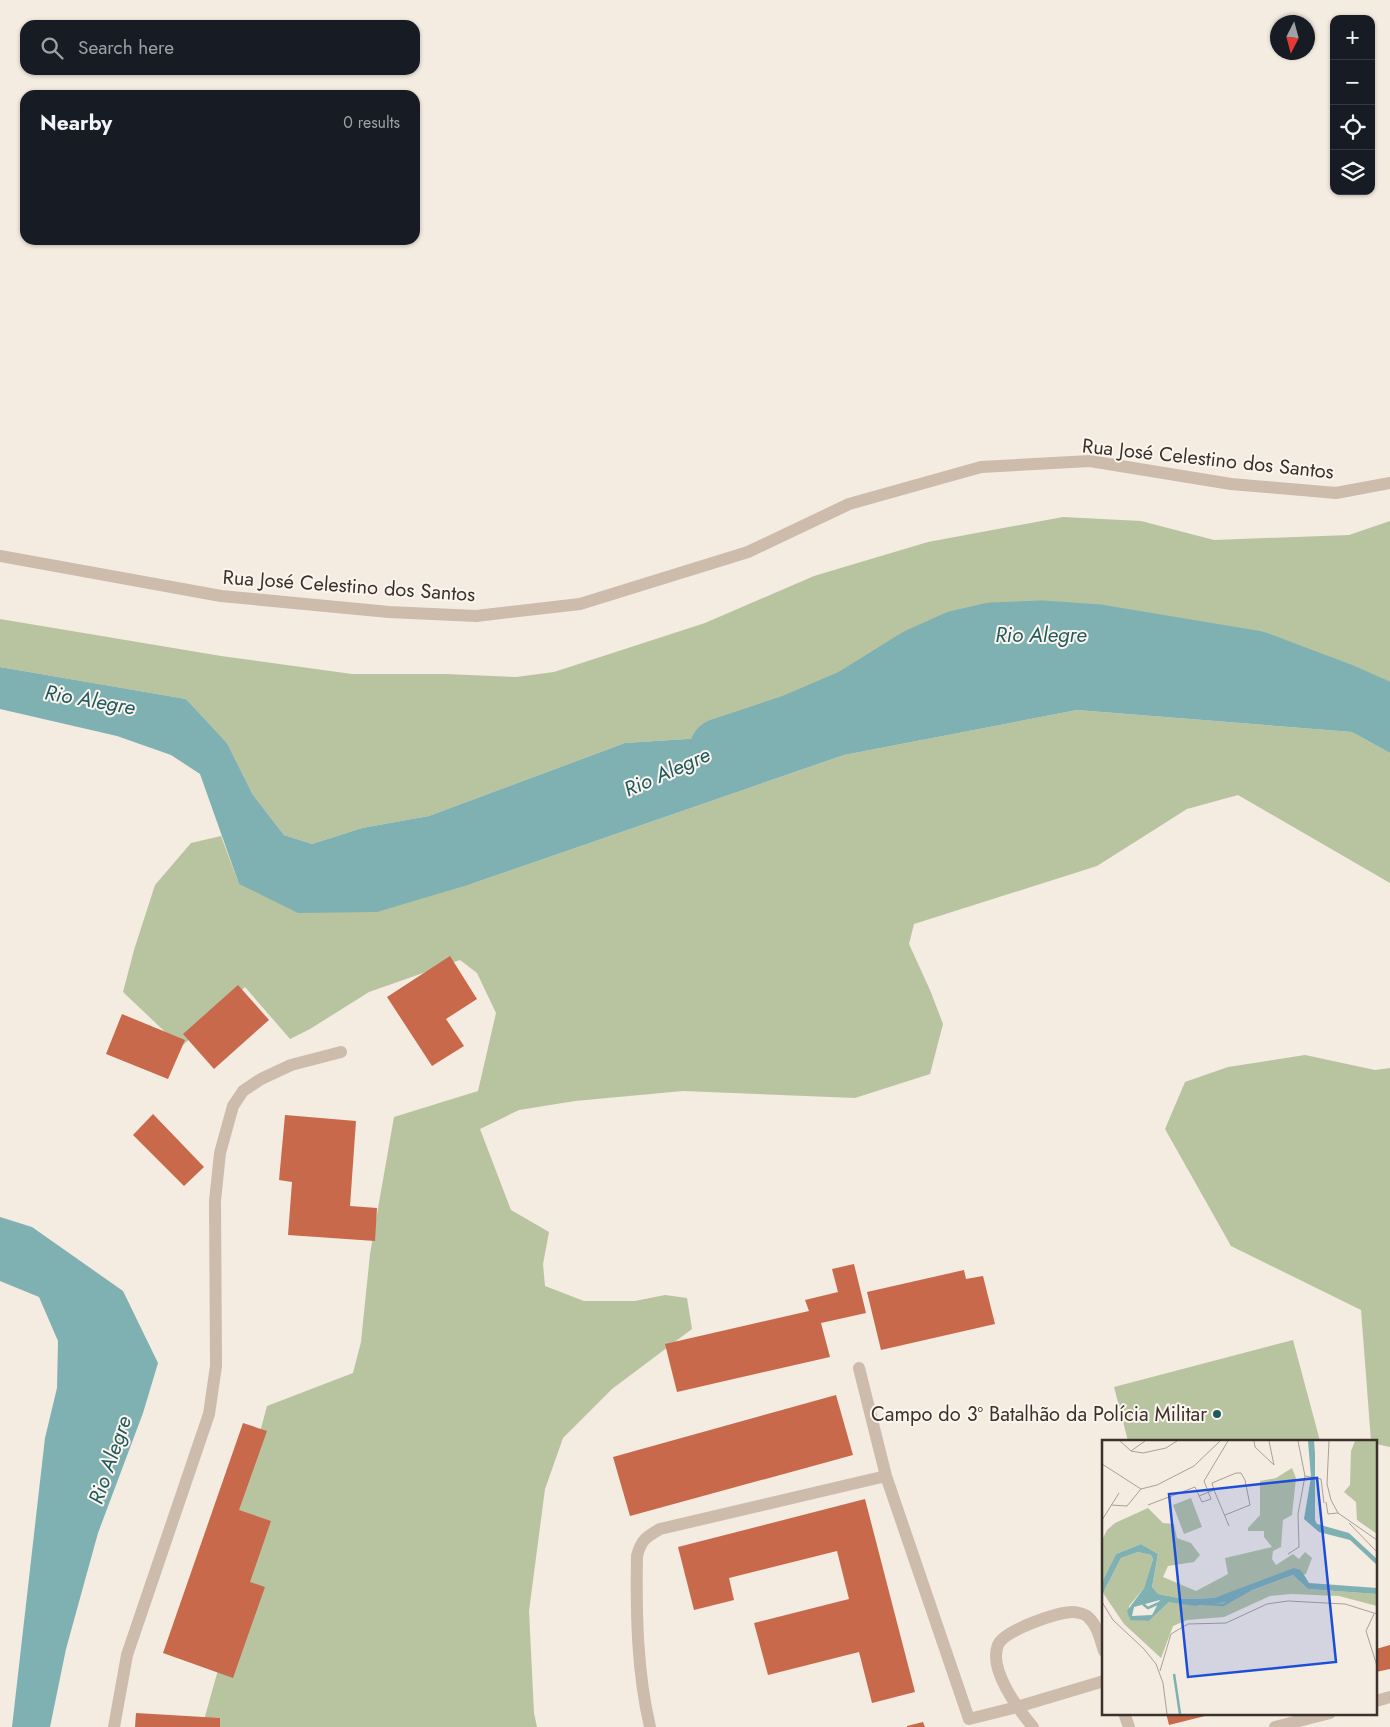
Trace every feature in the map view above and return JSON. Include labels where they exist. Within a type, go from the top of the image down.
[{"type":"street","name":"Rua José Celestino dos Santos","points":[[0,556],[221,596],[389,612],[476,616],[580,604],[748,552],[849,504],[981,466],[1090,461],[1231,484],[1336,493],[1390,483]]},
{"type":"street","points":[[114,1727],[127,1655],[208,1414],[216,1366],[215,1201],[220,1153],[233,1106],[242,1090],[261,1079],[290,1065],[341,1052]]},
{"type":"street","points":[[859,1368],[886,1476],[971,1723],[1016,1707],[1102,1682]]},
{"type":"street","points":[[650,1727],[640,1657],[637,1617],[637,1556],[639,1548],[646,1537],[660,1529],[886,1476]]},
{"type":"street","points":[[1033,1727],[1016,1707],[1001,1676],[995,1658],[998,1644],[1007,1634],[1033,1622],[1074,1612],[1086,1616],[1097,1627],[1102,1644]]},
{"type":"street","points":[[1124,1714],[1129,1727]]},
{"type":"street","points":[[1275,1727],[1326,1714]]},
{"type":"green space","points":[[1063,517],[1141,521],[1214,540],[1349,535],[1390,521],[1390,710],[1261,659],[942,655],[840,713],[733,736],[625,743],[429,816],[362,828],[312,844],[284,835],[253,795],[227,743],[186,699],[0,667],[0,619],[221,656],[352,674],[446,674],[516,677],[554,672],[705,623],[814,576],[928,542]]},
{"type":"green space","points":[[1077,710],[1352,732],[1390,753],[1390,883],[1238,795],[1187,809],[1097,866],[914,924],[909,944],[943,1024],[930,1074],[855,1098],[683,1091],[575,1101],[519,1110],[480,1129],[511,1210],[549,1232],[543,1264],[545,1286],[584,1301],[635,1301],[665,1295],[687,1298],[692,1329],[612,1389],[563,1438],[545,1489],[529,1611],[534,1713],[537,1727],[202,1727],[218,1670],[219,1576],[267,1406],[353,1373],[361,1342],[370,1254],[394,1117],[478,1091],[496,1013],[477,973],[460,960],[369,992],[310,1029],[290,1039],[245,987],[181,1047],[123,992],[155,885],[191,843],[221,836],[239,884],[471,884],[844,755]]},
{"type":"green space","points":[[1305,1055],[1375,1070],[1390,1068],[1390,1447],[1378,1444],[1378,1440],[1371,1440],[1361,1310],[1231,1246],[1165,1129],[1185,1082],[1228,1067]]},
{"type":"green space","name":"Campo do 3º Batalhão da Polícia Militar","points":[[1293,1340],[1320,1440],[1128,1440],[1114,1387]]},
{"type":"water","points":[[942,655],[1261,659],[1390,710],[1390,753],[1352,732],[1077,710],[844,755],[471,884],[377,912],[298,913],[239,884],[200,774],[171,755],[117,736],[0,709],[0,667],[186,699],[227,743],[253,795],[284,835],[312,844],[362,828],[429,816],[625,743],[733,736],[840,713]]},
{"type":"water","points":[[0,1217],[32,1227],[123,1291],[158,1363],[143,1413],[98,1533],[66,1649],[50,1727],[12,1727],[45,1438],[57,1388],[58,1341],[39,1297],[0,1281]]},
{"type":"building","points":[[450,956],[477,999],[446,1019],[464,1046],[432,1066],[387,997]]},
{"type":"building","points":[[238,985],[269,1020],[214,1069],[183,1034]]},
{"type":"building","points":[[122,1014],[185,1040],[168,1079],[106,1054]]},
{"type":"building","points":[[153,1114],[204,1167],[184,1186],[133,1135]]},
{"type":"building","points":[[285,1115],[356,1121],[350,1206],[377,1208],[375,1241],[288,1235],[292,1182],[279,1180]]},
{"type":"building","points":[[854,1264],[866,1313],[821,1323],[830,1357],[677,1392],[665,1344],[809,1311],[805,1300],[838,1292],[832,1269]]},
{"type":"building","points":[[964,1270],[966,1279],[983,1276],[995,1324],[881,1350],[867,1292]]},
{"type":"building","points":[[836,1395],[853,1455],[630,1516],[613,1457]]},
{"type":"building","points":[[243,1423],[267,1431],[239,1510],[271,1521],[250,1582],[265,1587],[233,1678],[163,1653]]},
{"type":"building","points":[[865,1499],[915,1692],[872,1703],[859,1652],[768,1675],[754,1623],[849,1599],[837,1551],[729,1578],[734,1600],[694,1610],[678,1547]]},
{"type":"building","points":[[1390,1645],[1390,1669],[1378,1672],[1378,1648]]},
{"type":"building","points":[[136,1713],[220,1718],[220,1727],[135,1727]]},
{"type":"building","points":[[1166,1714],[1213,1714],[1169,1725]]},
{"type":"building","points":[[923,1722],[925,1727],[907,1727],[907,1726]]},
{"type":"waterway","name":"Rio Alegre","points":[[720,749],[792,725],[853,699],[919,658],[957,641],[992,633],[1041,631],[1099,635],[1255,661],[1340,693],[1390,715]]},
{"type":"place","name":"Campo do 3º Batalhão da Polícia Militar","points":[[1217,1414]]}]
